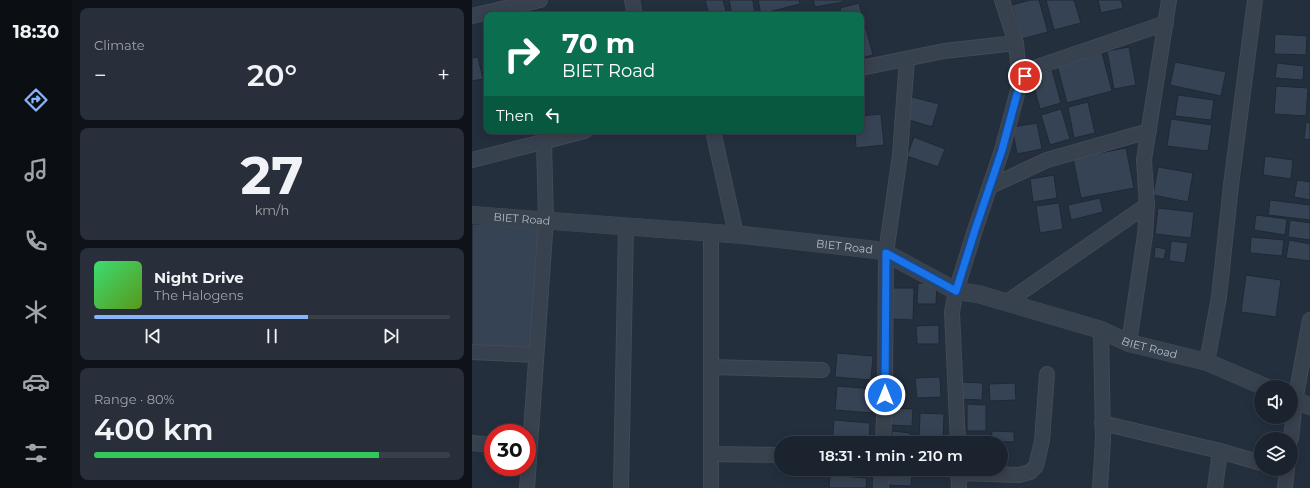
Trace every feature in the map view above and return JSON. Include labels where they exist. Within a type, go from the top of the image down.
[{"type":"street","points":[[489,12],[540,0]]},
{"type":"street","points":[[632,0],[634,12]]},
{"type":"street","points":[[958,436],[952,312],[956,291],[975,230],[991,186],[1020,83],[1016,43],[1002,0]]},
{"type":"street","points":[[1129,343],[1145,235],[1147,205],[1144,160],[1169,0]]},
{"type":"street","points":[[1207,362],[1219,297],[1231,185],[1255,0]]},
{"type":"street","points":[[472,16],[484,13]]},
{"type":"street","points":[[1020,83],[1031,69],[1166,23]]},
{"type":"street","points":[[864,67],[944,51],[1016,43]]},
{"type":"street","points":[[883,436],[886,253],[900,155],[907,59]]},
{"type":"street","points":[[991,186],[1047,160],[1149,131]]},
{"type":"street","points":[[472,160],[574,134]]},
{"type":"street","points":[[714,134],[736,234]]},
{"type":"street","points":[[530,424],[546,220],[544,142]]},
{"type":"street","points":[[1007,302],[1147,205]]},
{"type":"street","name":"BIET Road","points":[[472,215],[736,234],[876,250],[886,253],[956,291],[978,294],[1007,302],[1101,330],[1129,343],[1207,362],[1254,382]]},
{"type":"street","points":[[621,488],[626,226]]},
{"type":"street","points":[[711,232],[711,488]]},
{"type":"street","points":[[1298,402],[1310,320]]},
{"type":"street","points":[[1100,488],[1103,440],[1101,330]]},
{"type":"street","points":[[472,352],[536,355]]},
{"type":"street","points":[[711,367],[822,370]]},
{"type":"street","points":[[1008,473],[1019,474],[1030,472],[1036,466],[1042,441],[1047,374]]},
{"type":"street","points":[[1102,422],[1254,461]]},
{"type":"street","points":[[472,443],[484,444]]},
{"type":"street","points":[[1215,488],[1220,451]]},
{"type":"street","points":[[711,454],[774,455]]},
{"type":"street","points":[[527,476],[527,488]]},
{"type":"street","points":[[881,488],[882,476]]},
{"type":"street","points":[[958,476],[959,488]]},
{"type":"street","points":[[1285,476],[1286,488]]},
{"type":"building","points":[[705,0],[723,0],[726,12],[708,12]]},
{"type":"building","points":[[729,0],[753,0],[755,12],[731,12]]},
{"type":"building","points":[[758,0],[799,0],[800,4],[769,12],[761,12]]},
{"type":"building","points":[[813,0],[843,0],[843,2],[815,7]]},
{"type":"building","points":[[1030,0],[1039,0],[1048,32],[1022,39],[1012,5]]},
{"type":"building","points":[[1046,0],[1074,0],[1081,23],[1054,30]]},
{"type":"building","points":[[1098,0],[1121,0],[1123,8],[1101,13]]},
{"type":"building","points":[[859,3],[861,12],[841,12],[840,8]]},
{"type":"building","points":[[864,22],[873,55],[864,57]]},
{"type":"building","points":[[1275,34],[1307,36],[1306,55],[1274,54]]},
{"type":"building","points":[[1129,47],[1136,85],[1114,89],[1107,51]]},
{"type":"building","points":[[1102,53],[1112,91],[1067,103],[1057,65]]},
{"type":"building","points":[[478,57],[483,79],[472,81],[472,58]]},
{"type":"building","points":[[1175,62],[1226,72],[1221,96],[1170,85]]},
{"type":"building","points":[[1277,63],[1304,66],[1303,80],[1275,78]]},
{"type":"building","points":[[1052,70],[1061,103],[1040,109],[1031,76]]},
{"type":"building","points":[[1276,86],[1308,88],[1306,116],[1274,114]]},
{"type":"building","points":[[1178,95],[1214,100],[1211,120],[1175,116]]},
{"type":"building","points":[[912,97],[939,104],[932,127],[906,119]]},
{"type":"building","points":[[1088,102],[1095,133],[1074,138],[1068,107]]},
{"type":"building","points":[[1061,109],[1070,139],[1050,145],[1041,115]]},
{"type":"building","points":[[881,114],[884,145],[856,148],[855,134],[864,134],[864,116]]},
{"type":"building","points":[[1171,119],[1212,125],[1208,151],[1167,146]]},
{"type":"building","points":[[1306,122],[1310,123],[1310,140],[1304,139]]},
{"type":"building","points":[[1037,123],[1042,149],[1017,154],[1012,127]]},
{"type":"building","points":[[914,137],[945,149],[938,167],[907,156]]},
{"type":"building","points":[[1126,148],[1134,188],[1081,198],[1073,158]]},
{"type":"building","points":[[1265,156],[1293,160],[1291,179],[1263,175]]},
{"type":"building","points":[[1158,167],[1193,173],[1188,202],[1153,195]]},
{"type":"building","points":[[1054,175],[1057,198],[1033,202],[1030,179]]},
{"type":"building","points":[[1297,180],[1310,182],[1310,200],[1294,197]]},
{"type":"building","points":[[1100,198],[1103,212],[1071,220],[1068,205]]},
{"type":"building","points":[[1270,200],[1310,205],[1310,220],[1268,215]]},
{"type":"building","points":[[1059,203],[1063,229],[1040,233],[1036,206]]},
{"type":"building","points":[[1158,208],[1194,212],[1191,238],[1155,234]]},
{"type":"building","points":[[1256,215],[1287,219],[1285,235],[1254,230]]},
{"type":"building","points":[[1290,220],[1310,223],[1310,240],[1288,237]]},
{"type":"building","points":[[472,224],[540,225],[530,349],[472,345]]},
{"type":"building","points":[[1251,237],[1284,240],[1282,256],[1250,253]]},
{"type":"building","points":[[1289,240],[1310,244],[1310,261],[1286,258]]},
{"type":"building","points":[[1171,241],[1188,243],[1185,263],[1169,261]]},
{"type":"building","points":[[1155,247],[1166,249],[1164,259],[1154,258]]},
{"type":"building","points":[[1246,275],[1281,280],[1276,317],[1241,312]]},
{"type":"building","points":[[918,283],[937,284],[936,304],[917,304]]},
{"type":"building","points":[[892,288],[914,288],[913,320],[891,319]]},
{"type":"building","points":[[939,325],[939,344],[917,344],[916,326]]},
{"type":"building","points":[[837,353],[873,356],[871,380],[835,377]]},
{"type":"building","points":[[940,377],[941,397],[917,398],[915,378]]},
{"type":"building","points":[[959,382],[983,383],[982,400],[959,399]]},
{"type":"building","points":[[1015,383],[1016,400],[990,401],[989,384]]},
{"type":"building","points":[[837,386],[874,389],[872,413],[835,410]]},
{"type":"building","points":[[967,404],[986,405],[986,431],[967,431]]},
{"type":"building","points":[[889,408],[913,409],[912,426],[888,425]]},
{"type":"building","points":[[920,413],[944,414],[943,436],[919,436]]},
{"type":"building","points":[[834,420],[870,423],[869,436],[833,436]]},
{"type":"building","points":[[892,431],[910,433],[910,436],[892,436]]},
{"type":"building","points":[[992,431],[1014,432],[1014,442],[1008,442],[1008,436],[992,436]]},
{"type":"building","points":[[830,476],[867,478],[866,488],[829,488]]},
{"type":"building","points":[[886,476],[912,476],[911,486],[885,485]]},
{"type":"route","points":[[885,395],[886,253],[956,291],[975,230],[991,186],[1020,83],[1025,76]]}]
